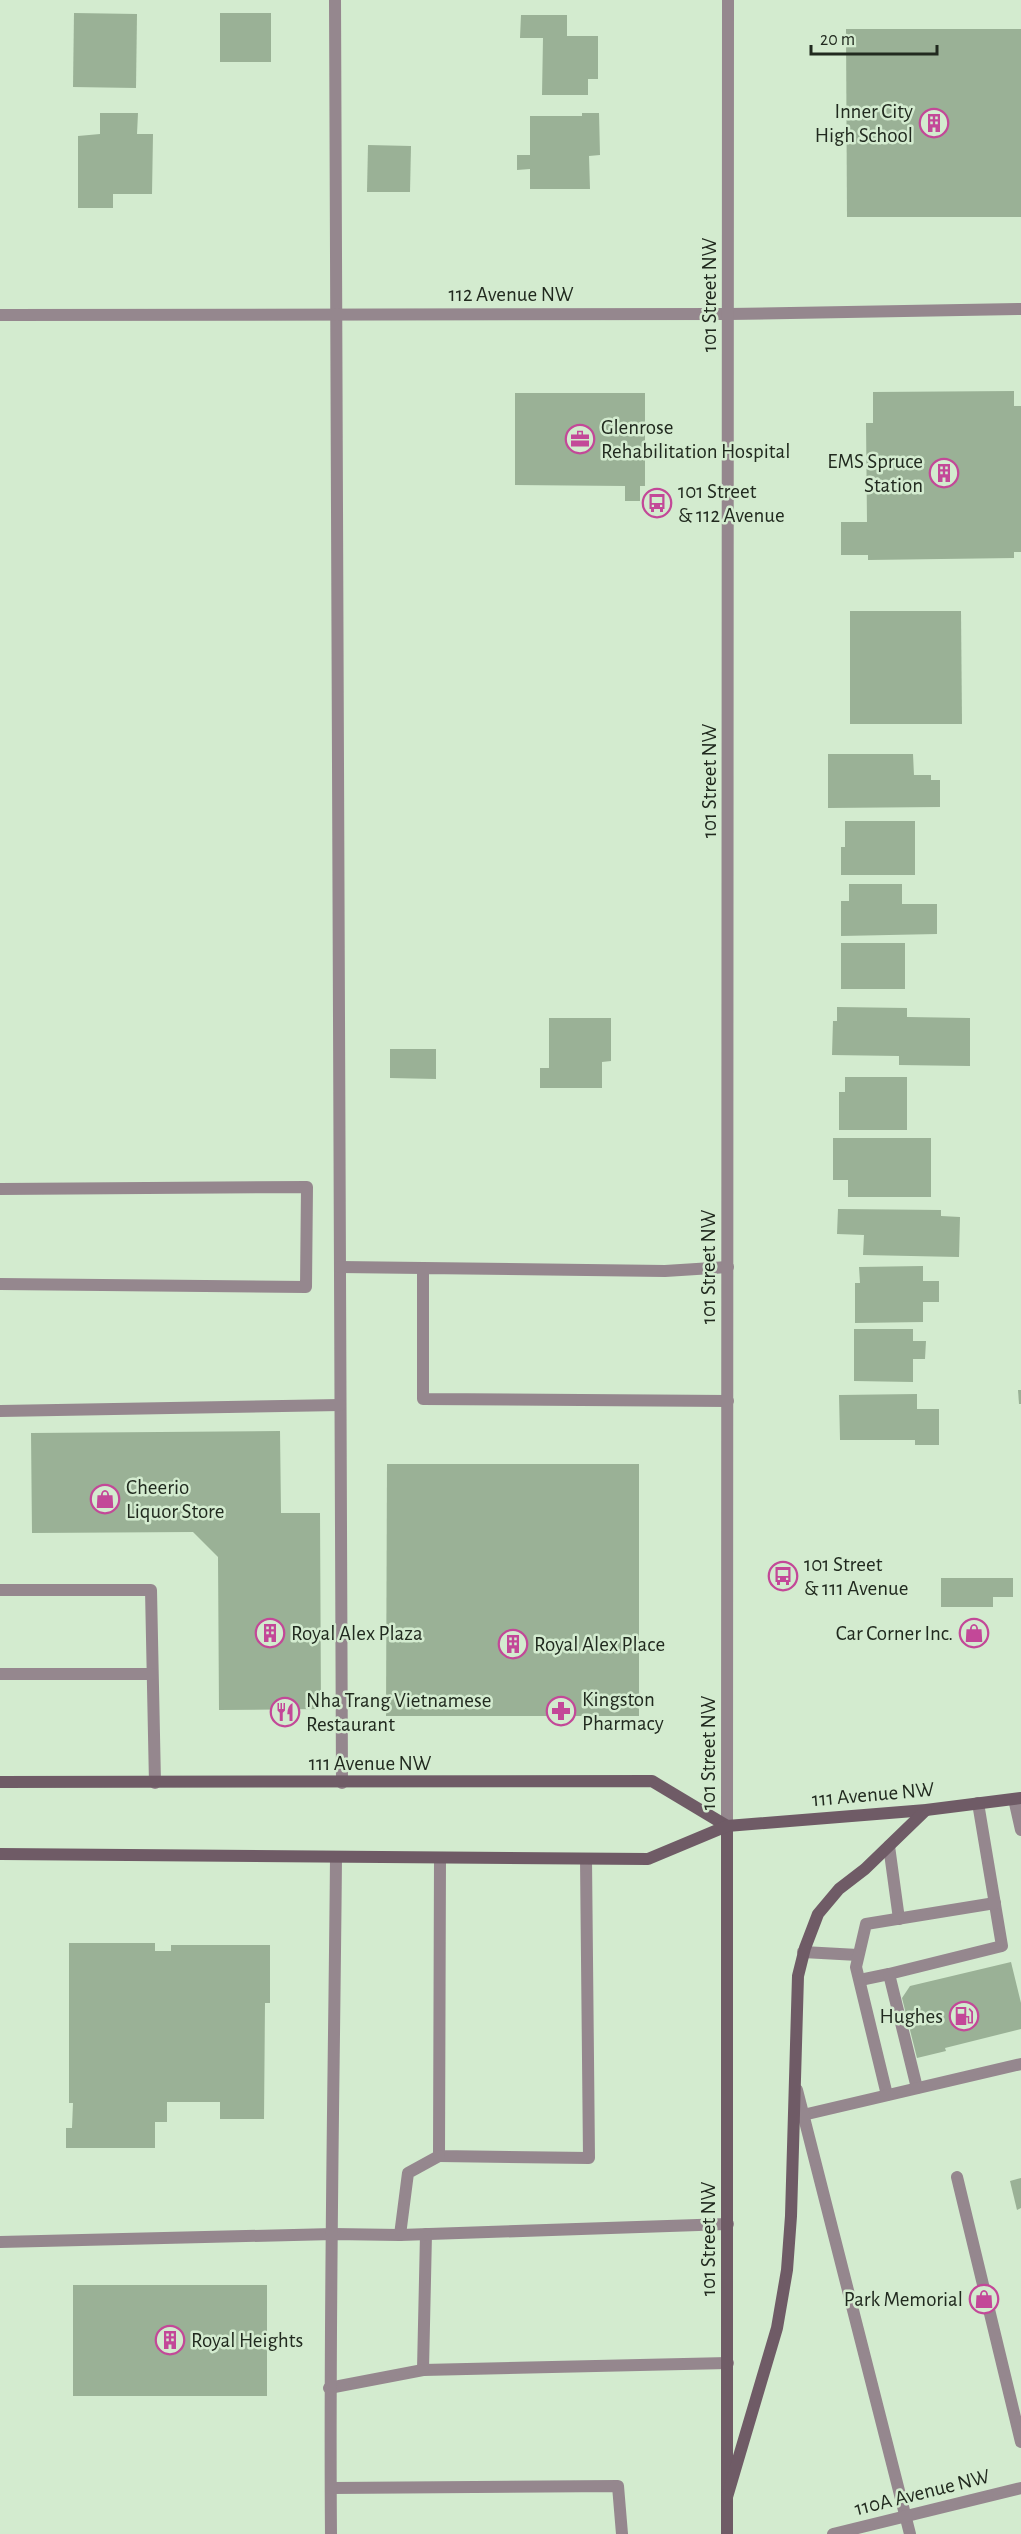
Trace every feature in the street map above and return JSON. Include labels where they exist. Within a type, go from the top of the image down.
[{"type":"main road","name":"111 Avenue NW","points":[[0,1782],[652,1781],[727,1826]]},
{"type":"main road","name":"111 Avenue NW","points":[[0,1854],[440,1860],[648,1860],[727,1826],[926,1810],[1017,1798]]},
{"type":"main road","points":[[727,2497],[777,2328],[787,2270],[798,1976],[803,1953],[818,1914],[839,1889],[926,1810]]},
{"type":"main road","name":"101 Street NW","points":[[727,1826],[727,2534]]},
{"type":"street","points":[[335,0],[342,1783]]},
{"type":"street","name":"101 Street NW","points":[[727,1826],[728,0]]},
{"type":"street","name":"112 Avenue NW","points":[[0,315],[729,314],[1021,309]]},
{"type":"street","points":[[0,1189],[307,1187],[306,1287],[0,1284]]},
{"type":"street","points":[[340,1267],[665,1270],[728,1267]]},
{"type":"street","points":[[423,1268],[423,1400],[728,1401]]},
{"type":"street","points":[[0,1411],[340,1405]]},
{"type":"street","points":[[0,1590],[151,1590],[154,1783]]},
{"type":"street","points":[[0,1674],[152,1674]]},
{"type":"street","points":[[1017,1798],[1021,1830]]},
{"type":"street","points":[[860,1980],[1002,1946],[978,1803]]},
{"type":"street","points":[[889,1846],[899,1919]]},
{"type":"street","points":[[331,2534],[329,2388],[333,2234],[336,1858]]},
{"type":"street","points":[[439,2156],[440,1860]]},
{"type":"street","points":[[400,2235],[408,2173],[439,2156],[589,2158],[586,1860]]},
{"type":"street","points":[[887,2096],[856,1966],[866,1924],[995,1903]]},
{"type":"street","points":[[803,1953],[858,1955]]},
{"type":"street","points":[[889,1974],[917,2088]]},
{"type":"street","points":[[803,2115],[1021,2064]]},
{"type":"street","points":[[795,2084],[910,2534]]},
{"type":"street","points":[[957,2176],[1021,2442]]},
{"type":"street","points":[[0,2242],[333,2234],[400,2235],[728,2224]]},
{"type":"street","points":[[423,2370],[426,2234]]},
{"type":"street","points":[[329,2388],[423,2370],[728,2363]]},
{"type":"street","points":[[331,2488],[618,2487],[622,2534]]},
{"type":"street","name":"110A Avenue NW","points":[[833,2534],[1021,2488]]},
{"type":"building","points":[[74,13],[137,14],[136,88],[73,87]]},
{"type":"building","points":[[220,13],[271,13],[271,62],[220,62]]},
{"type":"building","points":[[521,15],[567,15],[567,36],[598,36],[598,79],[588,79],[588,95],[542,95],[543,38],[520,38]]},
{"type":"building","name":"Inner City High School","points":[[846,29],[1021,29],[1021,217],[847,217]]},
{"type":"building","points":[[100,113],[138,113],[137,134],[153,134],[152,194],[113,194],[113,208],[78,208],[78,136],[100,134]]},
{"type":"building","points":[[582,113],[599,113],[600,155],[589,156],[590,189],[530,189],[530,169],[517,170],[517,155],[530,155],[530,116],[582,116]]},
{"type":"building","points":[[368,145],[411,146],[410,192],[367,192]]},
{"type":"building","name":"EMS Spruce Station","points":[[1014,391],[1014,406],[1021,406],[1021,552],[1014,552],[1014,558],[868,560],[868,555],[841,555],[841,522],[867,522],[866,423],[873,423],[873,392]]},
{"type":"building","name":"Glenrose Rehabilitation Hospital","points":[[515,393],[645,393],[645,486],[640,486],[640,501],[625,501],[625,486],[515,485]]},
{"type":"building","points":[[850,611],[961,611],[962,724],[850,724]]},
{"type":"building","points":[[828,754],[913,754],[914,775],[931,775],[931,780],[940,780],[940,807],[828,808]]},
{"type":"building","points":[[845,821],[915,821],[915,875],[841,875],[841,847],[845,847]]},
{"type":"building","points":[[849,884],[902,884],[902,904],[937,904],[937,934],[841,936],[841,901],[849,901]]},
{"type":"building","points":[[841,943],[905,943],[905,989],[841,989]]},
{"type":"building","points":[[837,1007],[907,1008],[907,1017],[970,1018],[970,1066],[899,1065],[899,1056],[832,1055],[833,1021],[837,1021]]},
{"type":"building","points":[[549,1018],[611,1018],[611,1061],[602,1062],[602,1088],[540,1088],[540,1068],[549,1068]]},
{"type":"building","points":[[390,1049],[436,1049],[436,1079],[390,1078]]},
{"type":"building","points":[[845,1077],[907,1077],[907,1130],[839,1130],[839,1092],[845,1092]]},
{"type":"building","points":[[833,1138],[931,1138],[931,1197],[848,1197],[848,1180],[833,1180]]},
{"type":"building","points":[[838,1209],[941,1210],[941,1216],[960,1217],[959,1257],[863,1255],[864,1235],[837,1234]]},
{"type":"building","points":[[923,1266],[923,1281],[939,1281],[939,1302],[923,1302],[923,1322],[855,1323],[855,1283],[860,1283],[859,1267]]},
{"type":"building","points":[[854,1329],[913,1329],[913,1341],[926,1341],[925,1359],[913,1359],[913,1382],[854,1381]]},
{"type":"building","points":[[1018,1390],[1021,1390],[1021,1404],[1019,1404]]},
{"type":"building","points":[[917,1394],[917,1409],[939,1409],[939,1445],[915,1445],[915,1440],[840,1440],[839,1395]]},
{"type":"building","name":"Royal Alex Plaza","points":[[280,1431],[281,1513],[320,1513],[321,1709],[219,1710],[218,1557],[193,1532],[32,1533],[31,1433]]},
{"type":"building","name":"Royal Alex Place","points":[[387,1464],[639,1464],[639,1716],[386,1716]]},
{"type":"building","points":[[941,1578],[1013,1578],[1013,1597],[993,1597],[993,1607],[941,1607]]},
{"type":"building","points":[[69,1943],[155,1943],[155,1951],[171,1951],[171,1945],[270,1945],[270,2003],[265,2003],[264,2119],[220,2119],[220,2102],[167,2102],[167,2122],[155,2122],[155,2148],[66,2148],[66,2128],[72,2128],[73,2103],[69,2103]]},
{"type":"building","name":"Hughes","points":[[1011,1962],[1021,2003],[1021,2029],[945,2048],[946,2051],[917,2058],[902,1998],[910,1986]]},
{"type":"building","points":[[1021,2178],[1021,2208],[1017,2210],[1010,2181]]},
{"type":"building","name":"Royal Heights","points":[[73,2285],[267,2285],[267,2396],[73,2396]]},
{"type":"place","name":"Inner City High School","points":[[934,123]]},
{"type":"place","name":"Glenrose Rehabilitation Hospital","points":[[580,439]]},
{"type":"place","name":"EMS Spruce Station","points":[[944,473]]},
{"type":"place","name":"101 Street & 112 Avenue","points":[[657,503]]},
{"type":"place","name":"Cheerio Liquor Store","points":[[105,1499]]},
{"type":"place","name":"101 Street & 111 Avenue","points":[[783,1576]]},
{"type":"place","name":"Royal Alex Plaza","points":[[270,1633]]},
{"type":"place","name":"Car Corner Inc.","points":[[974,1633]]},
{"type":"place","name":"Royal Alex Place","points":[[513,1644]]},
{"type":"place","name":"Kingston Pharmacy","points":[[561,1711]]},
{"type":"place","name":"Nha Trang Vietnamese Restaurant","points":[[285,1712]]},
{"type":"place","name":"Hughes","points":[[964,2016]]},
{"type":"place","name":"Park Memorial","points":[[984,2299]]},
{"type":"place","name":"Royal Heights","points":[[170,2340]]}]
